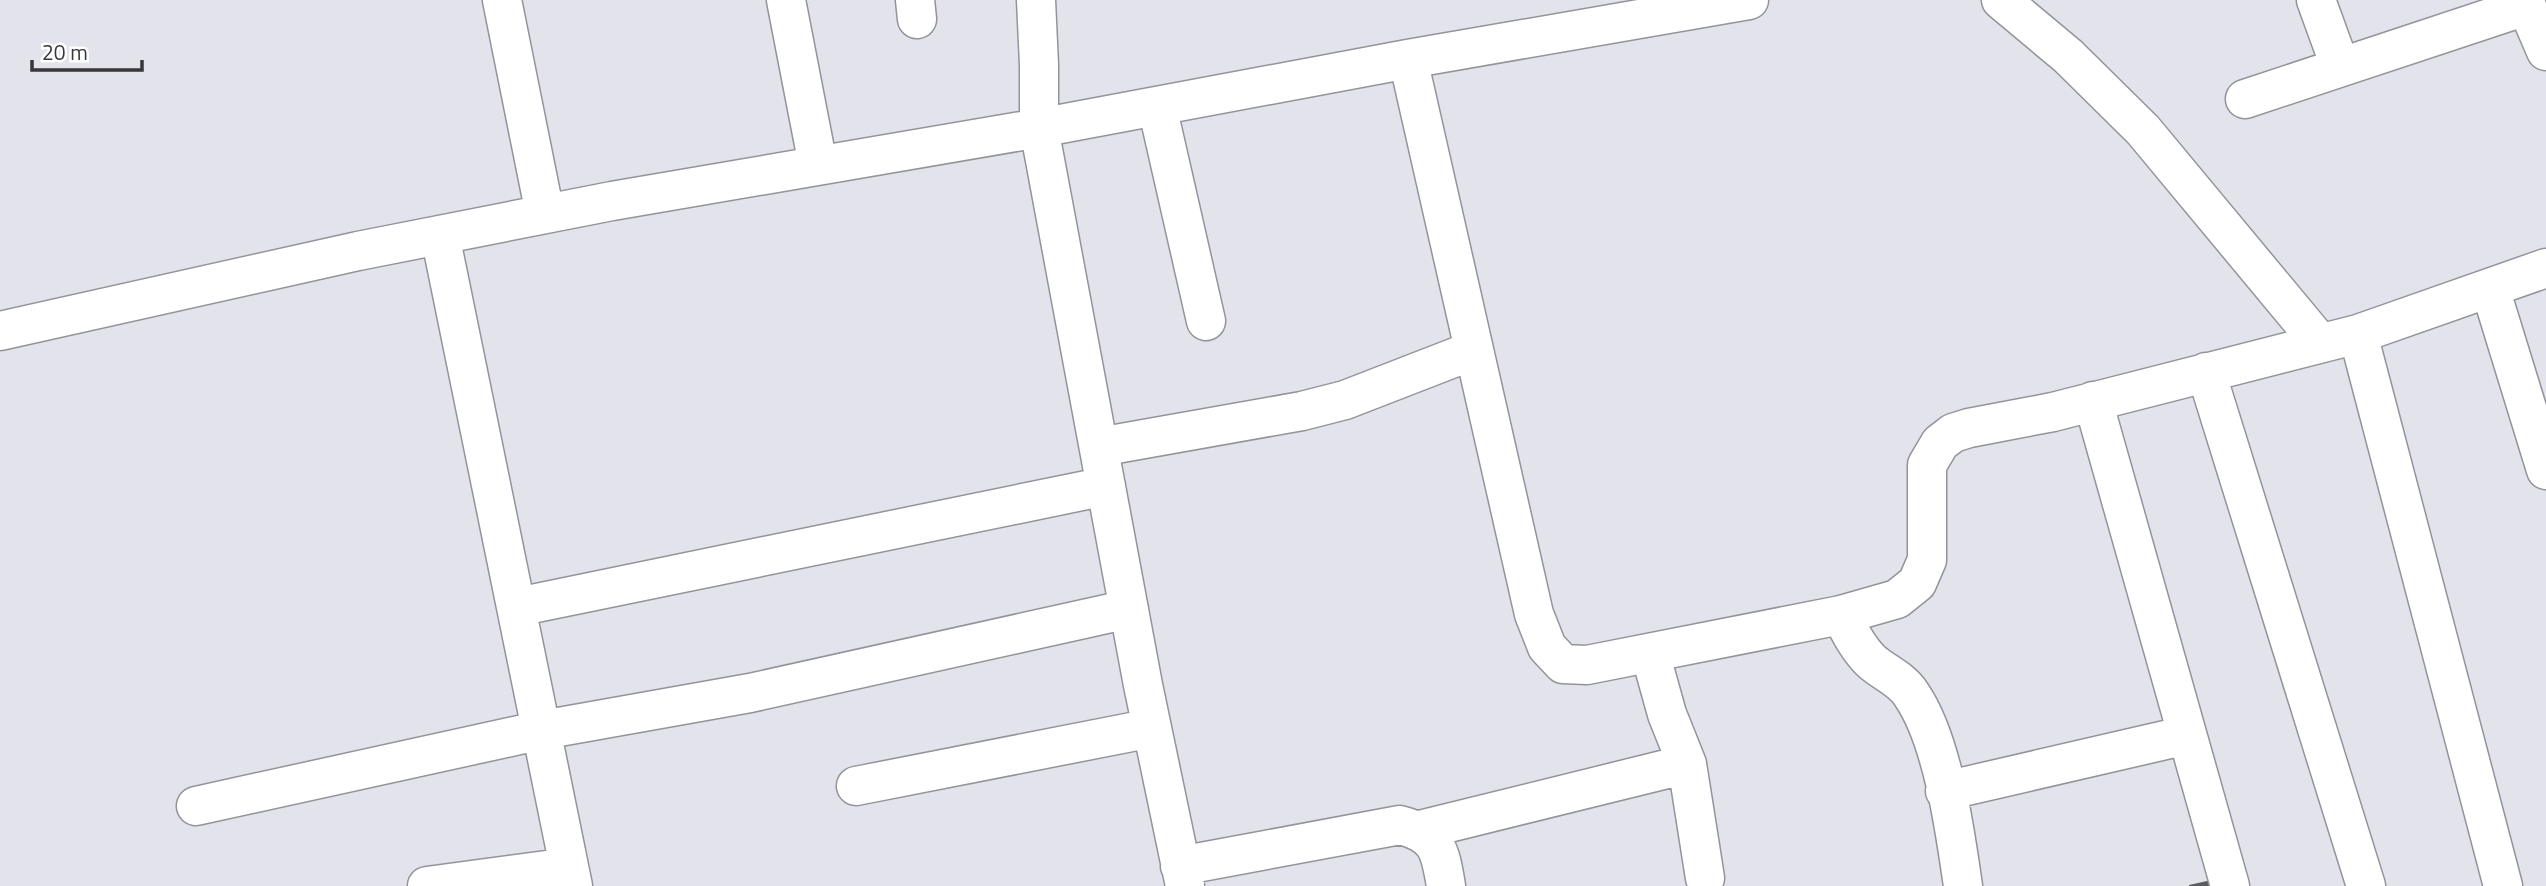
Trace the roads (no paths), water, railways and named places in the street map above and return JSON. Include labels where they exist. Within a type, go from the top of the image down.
[{"type":"street","points":[[502,0],[545,214]]},
{"type":"street","points":[[786,0],[818,166]]},
{"type":"street","points":[[1036,0],[1040,65],[1039,128],[1182,876],[1371,829],[1400,825],[1420,830],[1434,842],[1442,861],[1446,886]]},
{"type":"street","points":[[0,331],[545,214],[1039,128],[1408,59],[1616,11],[1749,0]]},
{"type":"street","points":[[2001,0],[2068,56],[2143,130],[2320,343]]},
{"type":"street","points":[[2316,0],[2340,66]]},
{"type":"street","points":[[2245,99],[2525,3],[2546,51]]},
{"type":"street","points":[[1408,59],[1534,614],[1547,647],[1563,664],[1587,665],[1650,653],[1841,615],[1897,599],[1917,583],[1927,560],[1927,465],[1940,443],[1954,433],[2053,412],[2358,334],[2546,268]]},
{"type":"street","points":[[1157,106],[1206,321]]},
{"type":"street","points":[[427,886],[571,877],[440,235]]},
{"type":"street","points":[[2490,288],[2546,470]]},
{"type":"street","points":[[2358,334],[2503,886]]},
{"type":"street","points":[[1098,447],[1302,411],[1345,400],[1474,350]]},
{"type":"street","points":[[2206,372],[2366,886]]},
{"type":"street","points":[[2093,401],[2230,886]]},
{"type":"street","points":[[517,607],[1106,486]]},
{"type":"street","points":[[196,806],[542,730],[750,693],[1129,609]]},
{"type":"street","points":[[1841,615],[1858,646],[1872,662],[1910,691],[1921,710],[1935,747],[1954,826],[1963,886]]},
{"type":"street","points":[[1650,653],[1667,714],[1687,764],[1705,878]]},
{"type":"street","points":[[856,786],[1152,728]]},
{"type":"street","points":[[1945,791],[2187,735]]},
{"type":"street","points":[[1420,830],[1687,764]]}]
